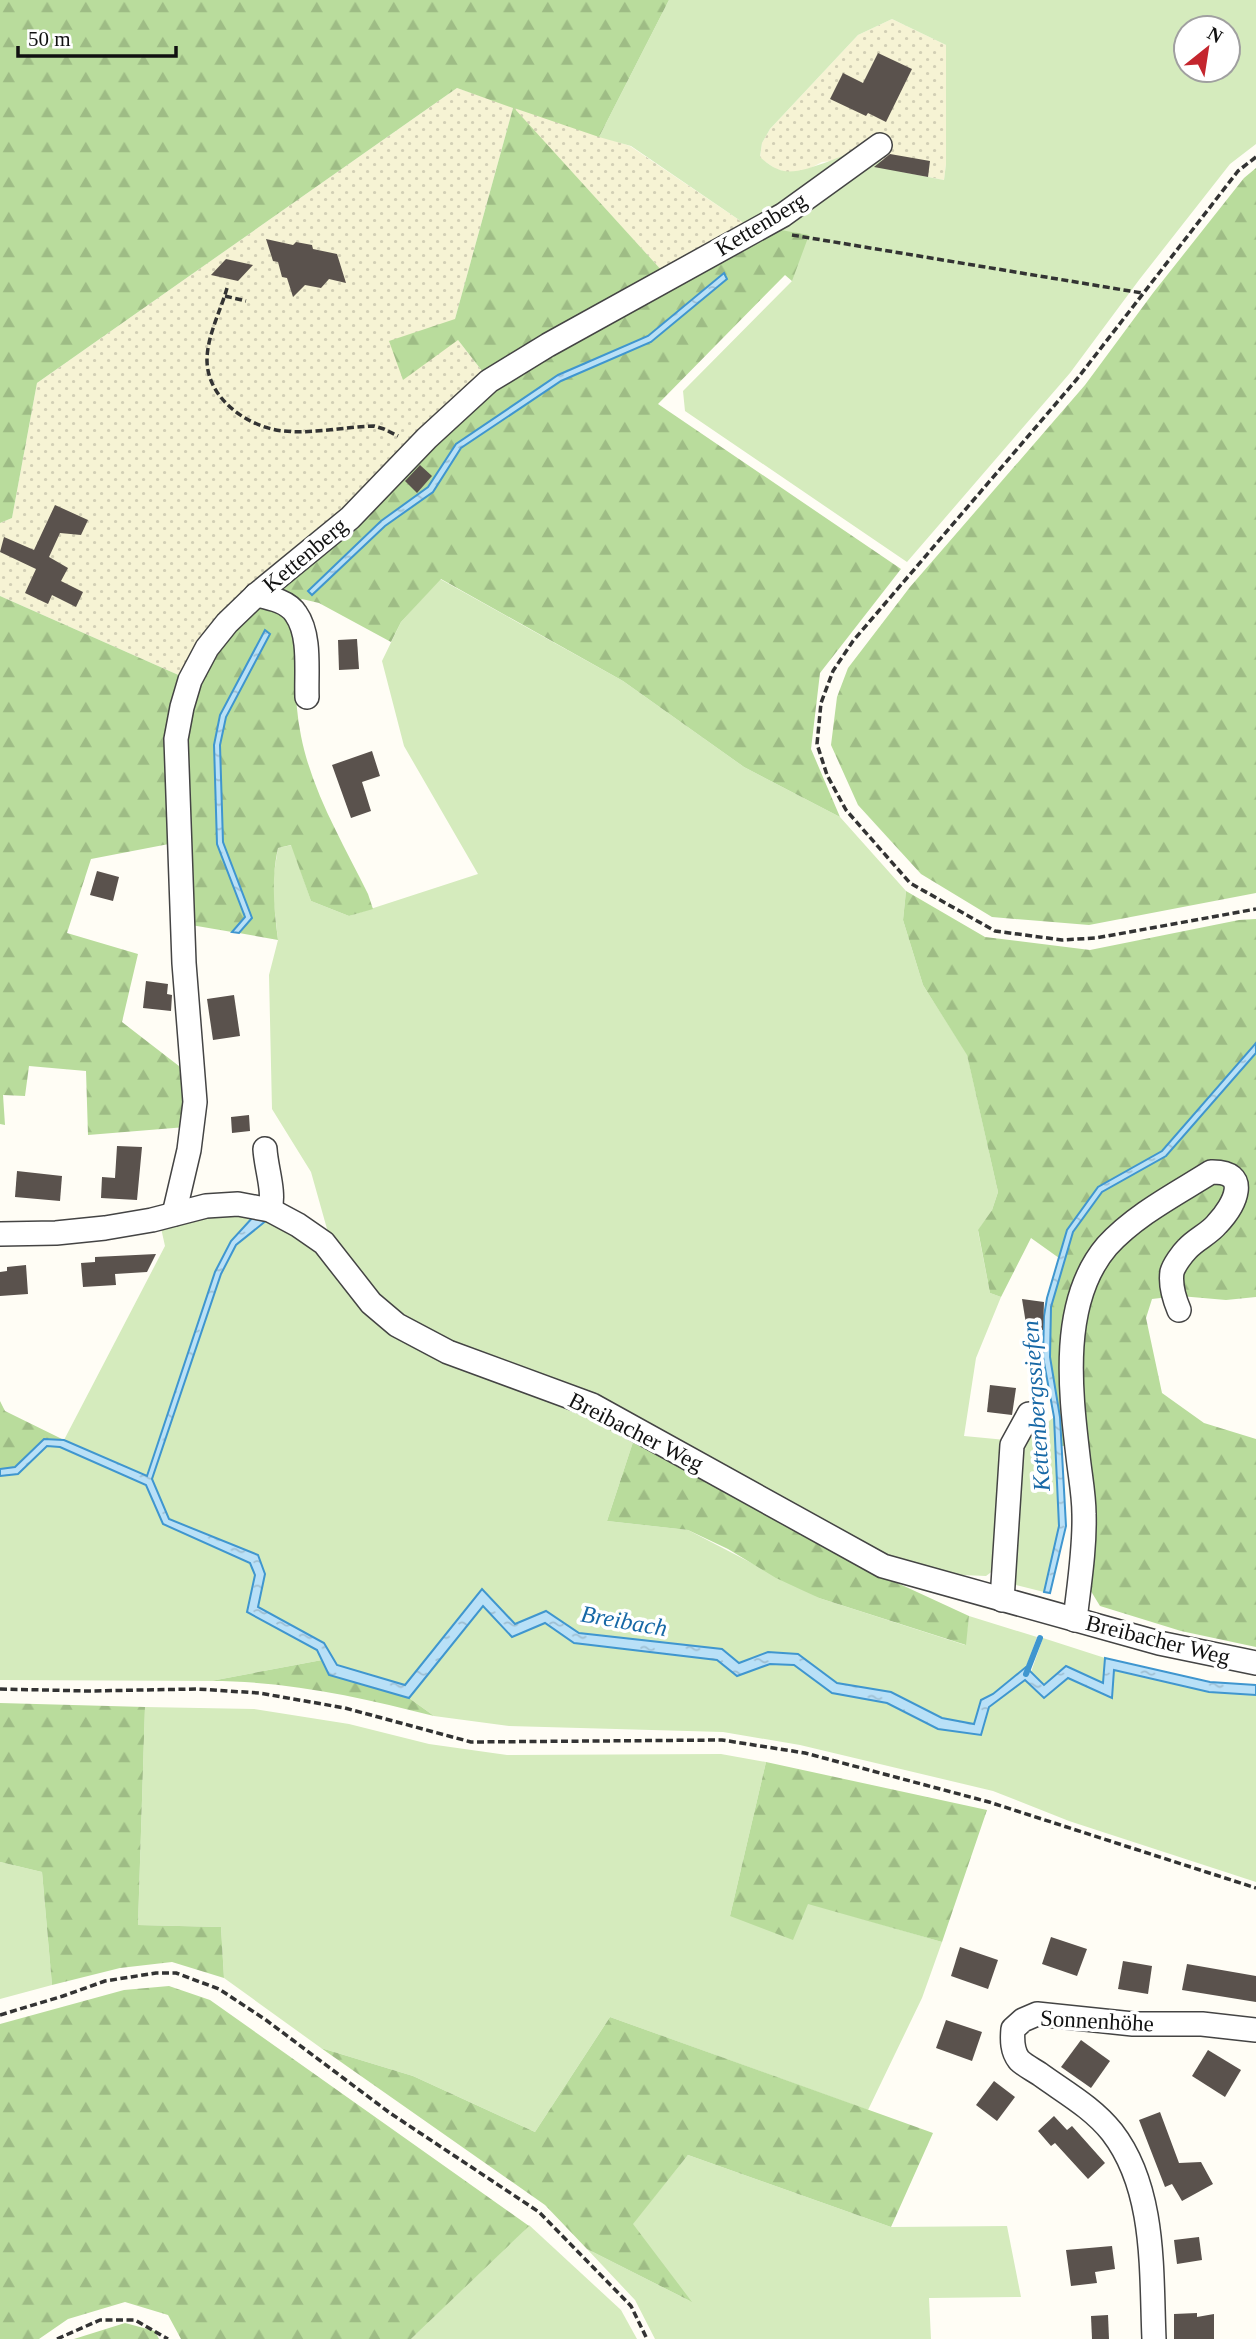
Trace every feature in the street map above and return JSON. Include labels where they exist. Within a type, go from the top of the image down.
[{"type":"street","name":"Kettenberg","points":[[174,1214],[189,1150],[195,1101],[184,963],[176,739],[185,698],[206,648],[256,596],[349,518],[427,438],[489,381],[548,345],[783,215],[880,145]]},
{"type":"street","points":[[256,596],[277,600],[296,612],[304,636],[307,697]]},
{"type":"street","points":[[265,1149],[272,1202],[270,1210]]},
{"type":"street","points":[[1075,1620],[1085,1511],[1070,1352],[1082,1292],[1091,1271],[1107,1246],[1136,1220],[1211,1172],[1223,1171],[1237,1184],[1237,1194],[1217,1224],[1187,1248],[1172,1271],[1173,1295],[1179,1310]]},
{"type":"street","name":"Breibacher Weg","points":[[0,1234],[56,1233],[105,1228],[206,1206],[238,1204],[270,1210],[324,1243],[371,1303],[397,1325],[448,1352],[592,1405],[883,1566],[1159,1643],[1256,1663]]},
{"type":"street","points":[[1002,1600],[1012,1444],[1029,1414]]},
{"type":"street","name":"Sonnenhöhe","points":[[1154,2339],[1150,2243],[1142,2199],[1126,2153],[1110,2130],[1090,2109],[1018,2059],[1012,2044],[1013,2029],[1023,2020],[1037,2014],[1133,2024],[1202,2024],[1256,2030]]},
{"type":"path","points":[[1256,157],[1238,170],[1077,379],[853,640],[833,671],[821,703],[817,744],[827,775],[846,810],[910,883],[995,931],[1062,940],[1096,938],[1256,909]]},
{"type":"path","points":[[757,229],[1142,293]]},
{"type":"path","points":[[227,288],[207,358],[209,372],[227,405],[260,425],[281,431],[374,426],[400,437],[410,456]]},
{"type":"path","points":[[225,296],[246,301]]},
{"type":"path","points":[[0,1689],[197,1689],[247,1692],[345,1708],[471,1742],[722,1740],[805,1753],[989,1802],[1256,1888]]},
{"type":"path","points":[[0,2015],[105,1981],[156,1973],[176,1973],[219,1989],[266,2020],[390,2113],[539,2212],[631,2306],[647,2339]]},
{"type":"path","points":[[57,2339],[100,2320],[135,2320],[167,2339]]},
{"type":"shaded area","points":[[892,19],[946,45],[944,180],[897,171],[876,157],[822,162],[803,172],[776,169],[760,158],[762,143],[770,129],[858,35]]},
{"type":"shaded area","points":[[457,88],[630,146],[748,226],[664,273],[513,108],[455,319],[458,340],[486,376],[183,677],[0,596],[0,523],[12,518],[37,383]]},
{"type":"green space","points":[[0,0],[669,0],[599,137],[514,108],[664,273],[486,376],[458,340],[403,380],[389,341],[455,319],[513,108],[457,88],[37,383],[12,518],[0,523]]},
{"type":"green space","points":[[669,0],[1256,0],[1256,144],[1230,164],[1070,373],[907,562],[685,411],[683,391],[792,281],[774,229],[876,157],[897,171],[944,180],[946,45],[892,19],[858,35],[770,129],[762,143],[760,157],[777,169],[802,170],[868,146],[748,226],[631,146],[599,137]]},
{"type":"green space","points":[[1256,168],[1256,893],[1089,925],[992,917],[921,874],[858,805],[831,745],[837,697],[848,668],[910,587],[1085,385],[1153,293],[1244,178]]},
{"type":"green space","points":[[775,229],[809,235],[792,281],[785,275],[658,404],[901,569],[820,673],[811,749],[840,817],[744,767],[623,681],[441,579],[401,622],[391,642],[319,603],[302,599],[288,613],[294,618],[296,692],[301,736],[320,797],[373,909],[349,916],[311,901],[291,845],[278,848],[274,871],[278,940],[239,933],[252,918],[223,842],[220,745],[226,717],[270,634],[265,630],[220,715],[217,843],[245,917],[232,932],[191,925],[184,740],[190,706],[215,650],[489,388]],"holes":[[[724,274],[651,341],[561,381],[461,448],[433,492],[385,526],[312,595],[308,591],[381,521],[428,487],[456,444],[558,375],[648,336]]]},
{"type":"green space","points":[[440,579],[623,681],[744,767],[840,817],[906,891],[903,920],[923,985],[967,1054],[998,1192],[992,1210],[978,1231],[990,1293],[1001,1297],[976,1358],[964,1436],[1006,1440],[994,1570],[986,1576],[939,1574],[900,1561],[452,1347],[399,1316],[378,1299],[329,1236],[311,1172],[272,1109],[269,975],[278,940],[272,886],[278,848],[292,845],[311,901],[349,916],[478,874],[404,746],[382,661],[401,622]]},
{"type":"green space","points":[[0,596],[183,677],[174,843],[91,859],[67,933],[138,954],[122,1022],[188,1073],[186,1127],[88,1135],[86,1071],[29,1066],[25,1096],[3,1095],[5,1125],[0,1124]]},
{"type":"green space","points":[[906,891],[985,937],[1090,950],[1239,920],[1256,919],[1256,1043],[1162,1151],[1098,1187],[1067,1230],[1059,1258],[1031,1238],[1001,1297],[990,1293],[978,1230],[992,1210],[998,1192],[967,1055],[923,985],[903,920]]},
{"type":"green space","points":[[1256,1053],[1256,1297],[1226,1300],[1180,1296],[1178,1271],[1221,1229],[1229,1163],[1084,1268],[1070,1446],[1061,1446],[1060,1417],[1050,1357],[1051,1307],[1073,1232],[1102,1192],[1166,1156]]},
{"type":"green space","points":[[1214,1180],[1229,1186],[1214,1221],[1169,1297],[1152,1299],[1146,1318],[1162,1393],[1204,1423],[1256,1439],[1256,1647],[1181,1631],[1100,1606],[1089,1588],[1074,1369],[1083,1306],[1114,1249]]},
{"type":"green space","points":[[223,1213],[254,1216],[215,1272],[147,1477],[64,1440],[165,1246],[161,1228]]},
{"type":"green space","points":[[267,1220],[317,1249],[365,1307],[634,1439],[607,1521],[688,1530],[819,1598],[965,1645],[969,1616],[1037,1637],[1026,1667],[993,1694],[981,1700],[974,1724],[942,1718],[891,1692],[837,1683],[798,1654],[768,1652],[739,1664],[721,1649],[579,1633],[546,1611],[515,1624],[482,1590],[405,1685],[336,1665],[323,1643],[258,1607],[265,1574],[258,1555],[169,1519],[152,1479],[221,1274],[236,1245]]},
{"type":"green space","points":[[0,1401],[5,1411],[64,1440],[44,1439],[15,1467],[0,1469]]},
{"type":"green space","points":[[1054,1417],[1059,1526],[1044,1592],[1016,1585],[1012,1580],[1014,1461],[1026,1440]]},
{"type":"green space","points":[[634,1439],[891,1580],[969,1616],[966,1645],[819,1598],[688,1530],[607,1521]]},
{"type":"green space","points":[[47,1446],[60,1447],[147,1485],[163,1524],[250,1563],[255,1575],[248,1612],[317,1650],[322,1660],[211,1681],[0,1680],[0,1476],[18,1474]]},
{"type":"green space","points":[[483,1606],[512,1637],[545,1623],[575,1643],[717,1660],[737,1676],[770,1664],[795,1665],[832,1693],[887,1703],[938,1729],[981,1735],[989,1707],[1025,1680],[1044,1698],[1068,1678],[1111,1697],[1114,1670],[1209,1692],[1256,1695],[1256,1882],[1069,1821],[993,1791],[800,1745],[723,1732],[509,1726],[434,1716],[409,1698]]},
{"type":"green space","points":[[1043,1638],[1105,1658],[1103,1683],[1067,1666],[1044,1685],[1031,1672]]},
{"type":"green space","points":[[322,1660],[329,1675],[409,1698],[434,1716],[323,1691],[211,1681]]},
{"type":"green space","points":[[0,1703],[145,1707],[138,1925],[221,1927],[224,1978],[172,1962],[120,1968],[52,1985],[42,1872],[0,1862]]},
{"type":"green space","points":[[145,1707],[254,1709],[349,1724],[429,1744],[507,1755],[721,1754],[766,1762],[730,1916],[808,1903],[942,1942],[922,1998],[868,2110],[610,2017],[535,2132],[413,2076],[321,2048],[224,1978],[221,1927],[138,1925]]},
{"type":"green space","points":[[766,1762],[987,1810],[942,1942],[808,1904],[793,1940],[730,1916]]},
{"type":"green space","points":[[0,1862],[42,1872],[52,1985],[0,1999]]},
{"type":"green space","points":[[169,1986],[210,2000],[529,2226],[411,2339],[181,2339],[168,2315],[125,2302],[68,2319],[39,2339],[0,2339],[0,2024],[124,1990]]},
{"type":"green space","points":[[610,2017],[933,2133],[891,2227],[688,2155],[633,2224],[692,2302],[587,2249],[545,2205],[321,2048],[413,2076],[535,2132]]},
{"type":"green space","points":[[688,2155],[891,2227],[1007,2226],[1021,2297],[929,2298],[931,2339],[655,2339],[635,2300],[587,2249],[690,2301],[632,2224]]},
{"type":"green space","points":[[529,2225],[621,2310],[637,2339],[411,2339]]},
{"type":"green space","points":[[125,2323],[155,2331],[159,2339],[74,2339]]},
{"type":"water","points":[[724,273],[727,279],[651,342],[561,381],[461,448],[433,492],[385,526],[312,595],[308,591],[381,521],[428,487],[456,444],[558,375],[648,336]]},
{"type":"water","points":[[265,630],[270,634],[226,717],[220,745],[223,842],[252,918],[239,933],[232,932],[245,917],[217,844],[214,745],[220,715]]},
{"type":"water","points":[[1256,1043],[1256,1053],[1166,1156],[1102,1192],[1073,1232],[1051,1307],[1050,1357],[1060,1417],[1066,1526],[1050,1593],[1044,1592],[1059,1526],[1054,1417],[1043,1357],[1044,1316],[1067,1230],[1098,1187],[1162,1151]]},
{"type":"water","points":[[254,1216],[267,1220],[236,1245],[221,1274],[152,1479],[169,1519],[258,1555],[265,1574],[258,1607],[324,1643],[337,1665],[405,1685],[482,1589],[515,1624],[546,1611],[579,1633],[722,1649],[739,1663],[768,1652],[798,1654],[837,1683],[891,1692],[942,1718],[974,1724],[981,1700],[993,1694],[1026,1667],[1044,1685],[1066,1666],[1103,1683],[1105,1658],[1210,1682],[1256,1685],[1256,1695],[1209,1692],[1114,1670],[1112,1698],[1068,1678],[1044,1698],[1025,1680],[989,1707],[981,1735],[938,1729],[887,1703],[832,1693],[794,1665],[770,1664],[737,1676],[717,1660],[574,1643],[545,1623],[512,1637],[483,1606],[409,1698],[329,1675],[317,1650],[247,1612],[255,1575],[250,1563],[163,1524],[146,1485],[60,1447],[47,1446],[18,1474],[0,1476],[0,1469],[15,1467],[44,1439],[64,1440],[147,1476],[215,1272],[231,1241]]},
{"type":"building","points":[[878,53],[912,69],[886,122],[830,99],[843,73],[863,83]]},
{"type":"building","points":[[890,154],[930,161],[928,177],[874,167]]},
{"type":"building","points":[[266,239],[293,245],[296,242],[312,245],[313,249],[337,254],[346,283],[329,279],[321,288],[305,285],[293,297],[287,278],[282,277],[278,262],[273,261]]},
{"type":"building","points":[[226,259],[253,265],[238,281],[211,275]]},
{"type":"building","points":[[420,465],[432,476],[417,493],[405,481]]},
{"type":"building","points":[[55,505],[88,520],[81,535],[60,533],[49,557],[68,568],[61,581],[83,592],[76,607],[52,595],[48,604],[25,593],[36,569],[0,552],[4,537],[34,550]]},
{"type":"building","points":[[357,639],[359,669],[339,670],[338,640]]},
{"type":"building","points":[[372,751],[380,776],[362,782],[371,811],[351,818],[332,765]]},
{"type":"building","points":[[97,871],[119,877],[113,901],[90,895]]},
{"type":"building","points":[[146,981],[168,984],[167,994],[172,995],[171,1011],[143,1008]]},
{"type":"building","points":[[234,995],[240,1036],[213,1040],[207,999]]},
{"type":"building","points":[[249,1115],[250,1131],[232,1133],[231,1117]]},
{"type":"building","points":[[117,1146],[142,1147],[137,1200],[101,1198],[102,1177],[115,1178]]},
{"type":"building","points":[[17,1171],[62,1176],[60,1201],[15,1197]]},
{"type":"building","points":[[156,1254],[147,1272],[115,1274],[116,1285],[83,1287],[81,1263],[95,1262],[95,1257]]},
{"type":"building","points":[[26,1265],[28,1294],[0,1296],[0,1272],[7,1271],[7,1267]]},
{"type":"building","points":[[1022,1299],[1044,1302],[1043,1330],[1027,1330]]},
{"type":"building","points":[[990,1385],[1016,1388],[1012,1415],[987,1412]]},
{"type":"building","points":[[1051,1937],[1087,1949],[1077,1976],[1042,1964]]},
{"type":"building","points":[[960,1947],[998,1960],[988,1989],[951,1976]]},
{"type":"building","points":[[1123,1961],[1152,1966],[1148,1994],[1118,1989]]},
{"type":"building","points":[[1187,1964],[1256,1976],[1256,2002],[1182,1990]]},
{"type":"building","points":[[946,2020],[982,2032],[972,2061],[936,2048]]},
{"type":"building","points":[[1081,2040],[1110,2061],[1091,2088],[1061,2067]]},
{"type":"building","points":[[1208,2050],[1241,2070],[1225,2097],[1192,2076]]},
{"type":"building","points":[[994,2081],[1015,2097],[997,2121],[976,2105]]},
{"type":"building","points":[[1160,2112],[1179,2163],[1201,2162],[1213,2184],[1182,2201],[1172,2184],[1165,2187],[1139,2120]]},
{"type":"building","points":[[1054,2116],[1067,2130],[1072,2126],[1105,2163],[1088,2179],[1055,2143],[1051,2146],[1038,2131]]},
{"type":"building","points":[[1199,2237],[1202,2260],[1177,2264],[1174,2240]]},
{"type":"building","points":[[1112,2246],[1115,2269],[1095,2272],[1097,2283],[1071,2286],[1066,2250]]},
{"type":"building","points":[[1197,2313],[1197,2317],[1214,2314],[1214,2339],[1174,2339],[1174,2314]]},
{"type":"building","points":[[1108,2315],[1109,2339],[1092,2339],[1091,2316]]},
{"type":"waterway","name":"Kettenbergssiefen","points":[[1026,1674],[1040,1638]]},
{"type":"water label","name":"Breibach","points":[[624,1621]]}]
